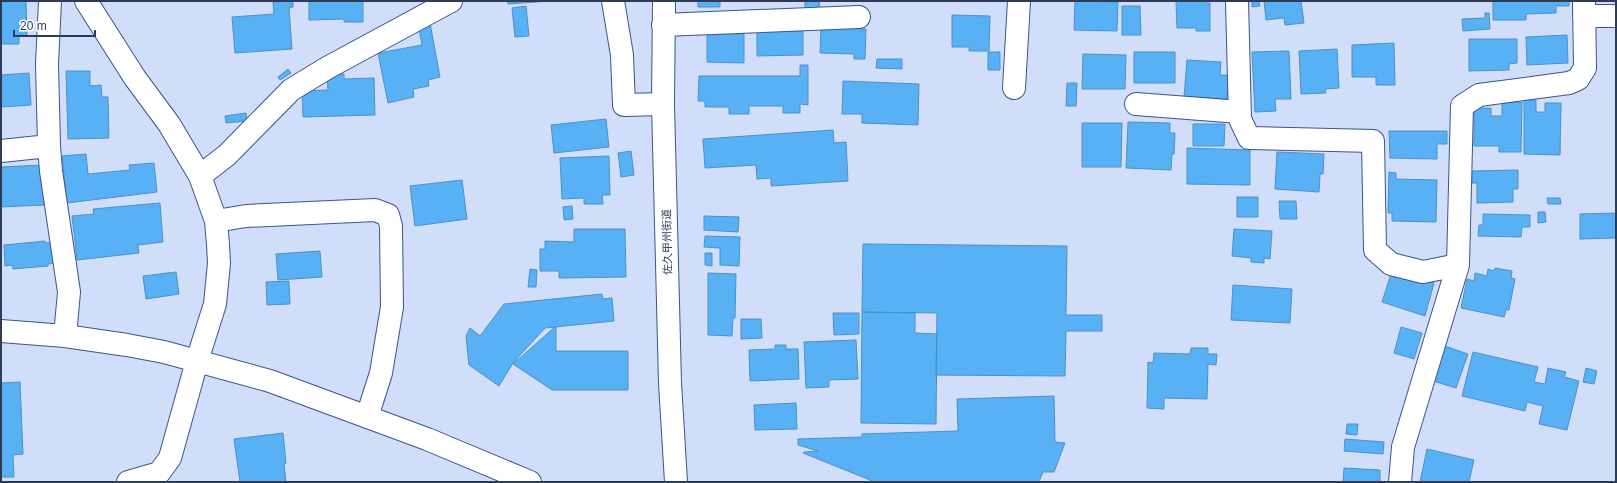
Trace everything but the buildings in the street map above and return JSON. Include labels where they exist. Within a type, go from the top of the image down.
[{"type":"street","points":[[50,1],[47,64],[49,146],[51,171],[69,292],[65,336]]},
{"type":"street","points":[[86,1],[135,78],[168,124],[200,176],[216,221],[219,263],[215,304],[197,360],[170,458],[159,474],[128,482]]},
{"type":"street","points":[[200,176],[227,156],[291,90],[327,68],[451,1]]},
{"type":"street","points":[[613,1],[622,55],[624,105],[664,104]]},
{"type":"street","name":"佐久甲州街道","points":[[664,1],[664,104],[670,383],[676,482]]},
{"type":"street","points":[[1014,88],[1019,1]]},
{"type":"street","points":[[1237,1],[1240,119],[1249,138],[1373,141],[1375,250],[1391,264],[1423,272],[1458,265]]},
{"type":"street","points":[[1400,482],[1403,447],[1458,265],[1462,106],[1479,95],[1569,83],[1578,79],[1585,68],[1584,8],[1616,16]]},
{"type":"street","points":[[663,25],[859,17]]},
{"type":"street","points":[[1136,104],[1240,112]]},
{"type":"street","points":[[1,151],[49,146]]},
{"type":"street","points":[[216,221],[246,216],[375,210],[388,215],[391,226],[392,307],[381,373],[367,417]]},
{"type":"street","points":[[1,331],[65,336],[127,345],[197,360],[270,381],[427,439],[530,482]]}]
